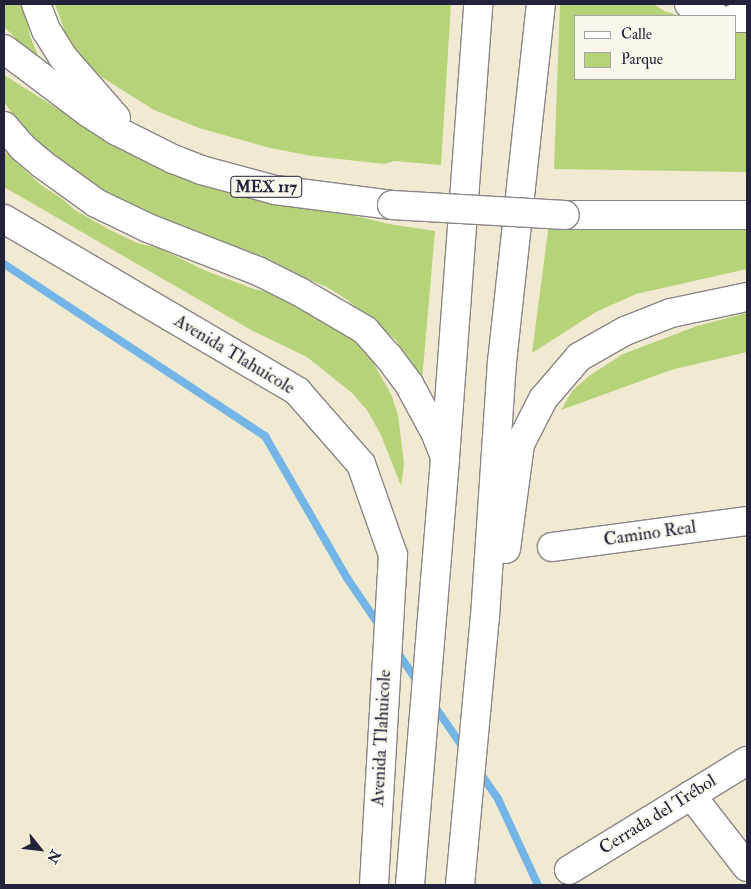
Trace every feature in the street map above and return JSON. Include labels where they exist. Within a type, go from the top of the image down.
[{"type":"main road","name":"MEX 117","points":[[36,4],[46,30],[62,56],[101,103],[146,147]]},
{"type":"main road","points":[[410,885],[445,458],[478,4]]},
{"type":"main road","points":[[460,885],[485,617],[502,362],[541,4]]},
{"type":"main road","points":[[689,4],[713,15]]},
{"type":"main road","name":"MEX 117","points":[[4,49],[88,113],[146,147],[201,170],[275,190],[392,205],[565,214],[747,215]]},
{"type":"main road","points":[[4,126],[42,164],[96,203],[148,228],[258,271],[300,292],[365,330],[409,384],[435,432],[445,458]]},
{"type":"main road","name":"Avenida Tlahuicole","points":[[4,219],[297,391],[361,464],[394,555],[374,885]]},
{"type":"main road","points":[[485,617],[507,546],[520,444],[543,399],[579,357],[626,331],[672,313],[747,297]]},
{"type":"main road","name":"Camino Real","points":[[552,547],[747,521]]},
{"type":"main road","name":"Cerrada del Trébol","points":[[570,870],[747,761]]},
{"type":"main road","points":[[691,795],[747,867]]},
{"type":"green space","points":[[4,4],[24,4],[30,36],[41,62],[4,27]]},
{"type":"green space","points":[[55,4],[451,4],[441,165],[394,161],[384,164],[312,156],[270,148],[199,128],[154,110],[103,78],[84,61],[67,38]]},
{"type":"green space","points":[[560,4],[654,4],[664,11],[677,15],[574,15],[574,80],[736,80],[736,29],[747,31],[747,172],[554,169]]},
{"type":"green space","points":[[4,75],[93,131],[297,202],[389,224],[435,231],[422,381],[396,340],[346,299],[327,287],[110,199],[32,142],[4,102]]},
{"type":"green space","points":[[4,151],[41,185],[75,210],[108,229],[137,243],[159,248],[206,271],[254,289],[283,296],[328,319],[363,345],[391,394],[398,415],[404,464],[401,486],[381,435],[367,410],[352,393],[307,357],[253,331],[4,187]]},
{"type":"green space","points":[[549,223],[747,225],[747,269],[636,294],[596,312],[532,353]]},
{"type":"green space","points":[[747,313],[747,352],[671,370],[561,410],[572,391],[589,376],[623,354],[697,326]]},
{"type":"waterway","points":[[4,264],[265,436],[347,578],[381,628]]},
{"type":"waterway","points":[[396,650],[419,684]]},
{"type":"waterway","points":[[433,704],[465,750]]},
{"type":"waterway","points":[[478,770],[498,799],[538,885]]}]
